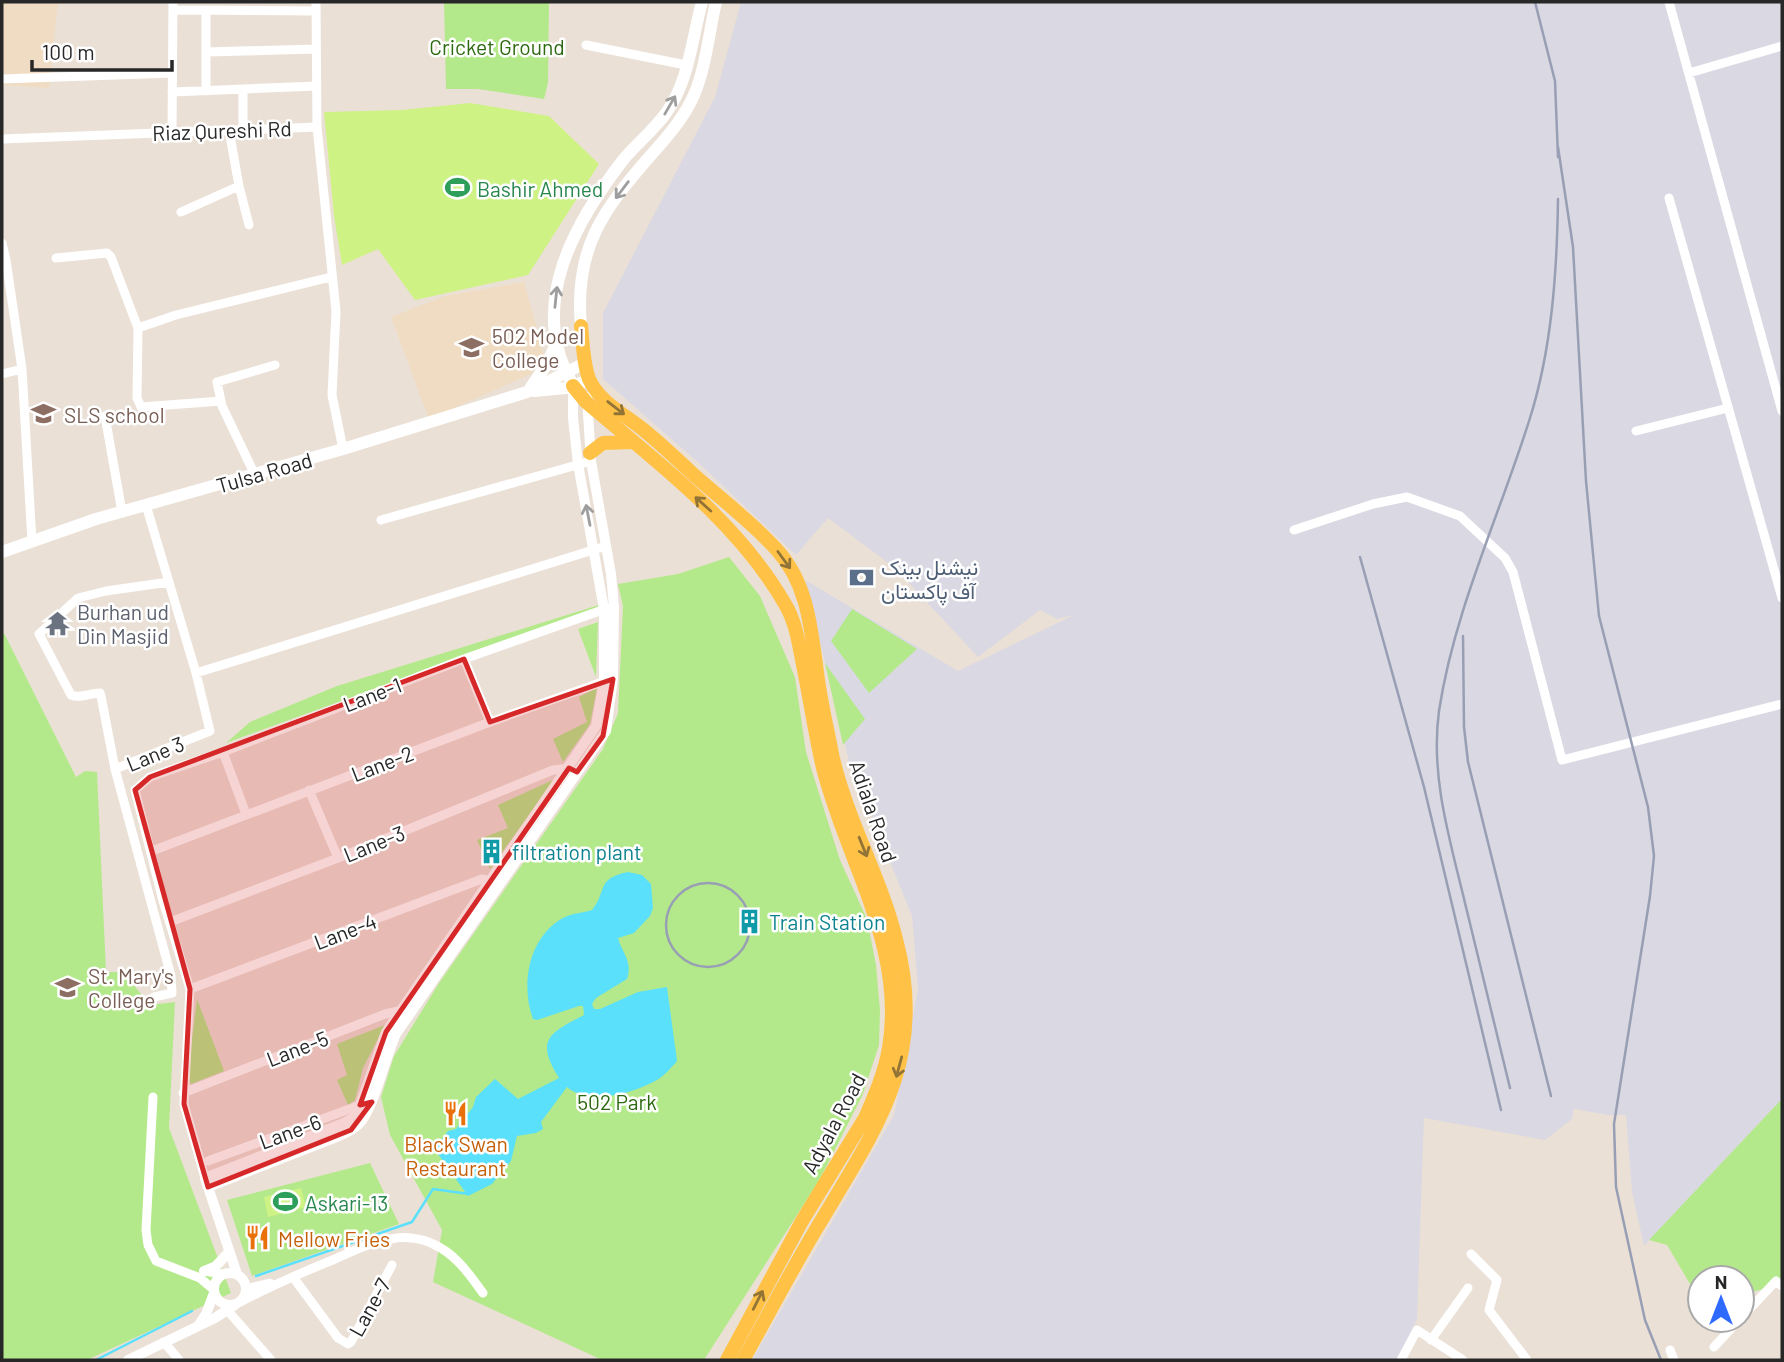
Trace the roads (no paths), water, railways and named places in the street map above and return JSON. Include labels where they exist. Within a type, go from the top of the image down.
[{"type":"main road","points":[[634,442],[586,402],[570,379],[556,344],[553,320],[557,284],[569,246],[585,214],[624,159],[666,113],[681,85],[702,2]]},
{"type":"main road","points":[[581,326],[579,306],[584,261],[594,233],[628,181],[677,124],[694,96],[716,2]]},
{"type":"main road","name":"Adiala Road","points":[[581,326],[585,363],[590,380],[603,397],[746,518],[780,553],[801,584],[834,762],[848,809],[896,939],[901,968],[906,1002],[905,1044],[897,1076],[872,1135],[814,1231],[743,1360]]},
{"type":"main road","points":[[527,392],[547,364],[556,344]]},
{"type":"main road","name":"Tulsa Road","points":[[570,379],[585,363]]},
{"type":"main road","name":"Tulsa Road","points":[[2,552],[96,519],[255,475],[570,379],[590,380]]},
{"type":"main road","points":[[590,457],[603,443],[634,442]]},
{"type":"main road","name":"Adyala Road","points":[[634,442],[723,522],[785,604],[798,643],[827,782],[875,913],[892,986],[893,1013],[889,1049],[882,1077],[865,1118],[802,1221],[727,1360]]},
{"type":"street","points":[[1669,2],[1782,411]]},
{"type":"street","points":[[172,132],[173,6],[205,10],[241,6],[316,6]]},
{"type":"street","name":"Riaz Qureshi Rd","points":[[2,139],[317,127],[316,6]]},
{"type":"street","points":[[205,10],[206,91]]},
{"type":"street","points":[[586,45],[686,65]]},
{"type":"street","points":[[1689,73],[1782,46]]},
{"type":"street","points":[[206,52],[316,49]]},
{"type":"street","points":[[2,79],[172,73]]},
{"type":"street","points":[[172,92],[317,86]]},
{"type":"street","points":[[243,90],[243,128]]},
{"type":"street","points":[[317,127],[336,311],[332,394],[343,449]]},
{"type":"street","points":[[229,130],[248,225]]},
{"type":"street","points":[[181,212],[239,186]]},
{"type":"street","points":[[1669,198],[1782,598]]},
{"type":"street","points":[[2,243],[22,369],[32,542]]},
{"type":"street","points":[[56,258],[107,253],[111,257],[138,328],[137,398],[141,407],[221,401]]},
{"type":"street","points":[[138,328],[176,315],[331,277]]},
{"type":"street","points":[[255,475],[221,401],[217,382],[275,365]]},
{"type":"street","points":[[2,373],[22,369]]},
{"type":"street","points":[[570,379],[578,464],[601,548]]},
{"type":"street","points":[[207,1183],[344,1123],[366,1104],[377,1051],[386,1031],[406,1010],[573,770],[596,726],[608,680],[609,608],[590,457],[586,402],[590,380]]},
{"type":"street","points":[[1636,431],[1728,408]]},
{"type":"street","points":[[105,416],[122,512]]},
{"type":"street","points":[[381,520],[578,464],[590,457]]},
{"type":"street","points":[[1294,530],[1373,504],[1407,497],[1460,516],[1505,558],[1513,572],[1562,760],[1782,704]]},
{"type":"street","name":"Lane 3","points":[[146,505],[196,673],[210,731],[115,769],[171,976],[172,993],[154,997]]},
{"type":"street","points":[[196,673],[601,548]]},
{"type":"street","points":[[115,769],[101,696],[96,693],[71,695],[39,634],[78,598],[106,590],[169,582]]},
{"type":"street","name":"Lane-1","points":[[152,851],[135,790],[150,777],[223,752],[464,659],[609,608]]},
{"type":"street","points":[[464,659],[490,722]]},
{"type":"street","name":"Lane-2","points":[[152,851],[490,722],[608,680]]},
{"type":"street","points":[[223,752],[246,814]]},
{"type":"street","name":"Lane-3","points":[[170,922],[338,858],[553,770],[573,770]]},
{"type":"street","points":[[309,790],[338,858]]},
{"type":"street","points":[[152,851],[190,989],[183,1093],[188,1121],[229,1252],[246,1289]]},
{"type":"street","name":"Lane-4","points":[[190,989],[482,879],[495,882]]},
{"type":"street","name":"Lane-5","points":[[183,1093],[385,1014],[406,1010]]},
{"type":"street","points":[[153,1097],[146,1230],[148,1245],[156,1261],[169,1268],[189,1272],[237,1274]]},
{"type":"street","name":"Lane-6","points":[[208,1161],[366,1104]]},
{"type":"street","points":[[235,1306],[246,1289],[279,1282],[373,1243],[394,1238],[413,1238],[432,1243],[449,1253],[463,1266],[483,1293]]},
{"type":"street","points":[[204,1271],[216,1266],[229,1252]]},
{"type":"street","points":[[1471,1254],[1497,1280],[1489,1310],[1527,1360]]},
{"type":"street","name":"Lane-7","points":[[293,1277],[338,1338],[348,1344],[392,1265]]},
{"type":"street","points":[[189,1272],[200,1278],[223,1304],[235,1306],[271,1360]]},
{"type":"street","points":[[198,1326],[206,1314],[216,1280],[223,1274]]},
{"type":"street","points":[[1756,1302],[1776,1281],[1782,1286]]},
{"type":"street","points":[[128,1360],[279,1282]]},
{"type":"street","points":[[1432,1340],[1468,1288]]},
{"type":"street","points":[[1401,1360],[1417,1330],[1462,1360]]},
{"type":"street","points":[[1714,1347],[1726,1334]]},
{"type":"street","points":[[164,1342],[179,1360]]},
{"type":"street","points":[[1670,1350],[1674,1360]]},
{"type":"water","points":[[628,872],[642,875],[651,884],[653,908],[650,916],[634,933],[618,938],[628,962],[627,979],[596,998],[592,1004],[594,1009],[600,1009],[638,992],[667,987],[677,1061],[657,1080],[612,1096],[587,1096],[567,1087],[541,1122],[543,1129],[517,1136],[511,1161],[492,1184],[468,1196],[438,1154],[436,1147],[448,1131],[456,1129],[473,1107],[476,1097],[495,1079],[518,1099],[559,1078],[548,1055],[549,1039],[562,1027],[584,1015],[583,1006],[533,1019],[527,991],[531,962],[543,936],[553,925],[568,916],[592,910],[606,882]]},
{"type":"waterway","points":[[256,1276],[412,1222],[433,1189],[469,1194]]},
{"type":"waterway","points":[[96,1360],[192,1311]]},
{"type":"railway","points":[[1535,2],[1555,81],[1558,157]]},
{"type":"railway","points":[[1558,147],[1573,247],[1586,481],[1599,616],[1648,807],[1654,856],[1614,1124],[1616,1187],[1645,1320],[1661,1360]]},
{"type":"railway","points":[[1510,1088],[1443,808],[1437,735],[1439,711],[1455,637],[1530,418],[1544,364],[1552,309],[1558,199]]},
{"type":"railway","points":[[1360,557],[1424,787],[1501,1110]]},
{"type":"railway","points":[[1463,636],[1464,727],[1468,762],[1551,1096]]},
{"type":"railway","points":[[700,883],[716,883],[732,890],[743,901],[750,917],[750,925],[747,941],[738,955],[716,967],[700,967],[684,960],[673,949],[666,933],[666,917],[673,901],[684,890],[700,883]]},
{"type":"place","name":"Bashir Ahmed","points":[[457,188]]},
{"type":"place","name":"502 Model College","points":[[472,347]]},
{"type":"place","name":"SLS school","points":[[44,414]]},
{"type":"place","name":"نیشنل بینک آف پاکستان","points":[[861,578]]},
{"type":"place","name":"Burhan ud Din Masjid","points":[[57,623]]},
{"type":"place","name":"filtration plant","points":[[492,851]]},
{"type":"place","name":"Train Station","points":[[749,921]]},
{"type":"place","name":"St. Mary's College","points":[[68,987]]},
{"type":"place","name":"Black Swan Restaurant","points":[[456,1114]]},
{"type":"place","name":"Askari-13","points":[[285,1202]]},
{"type":"place","name":"Mellow Fries","points":[[258,1238]]},
{"type":"park label","name":"Cricket Ground","points":[[497,46]]},
{"type":"park label","name":"502 Park","points":[[617,1101]]}]
